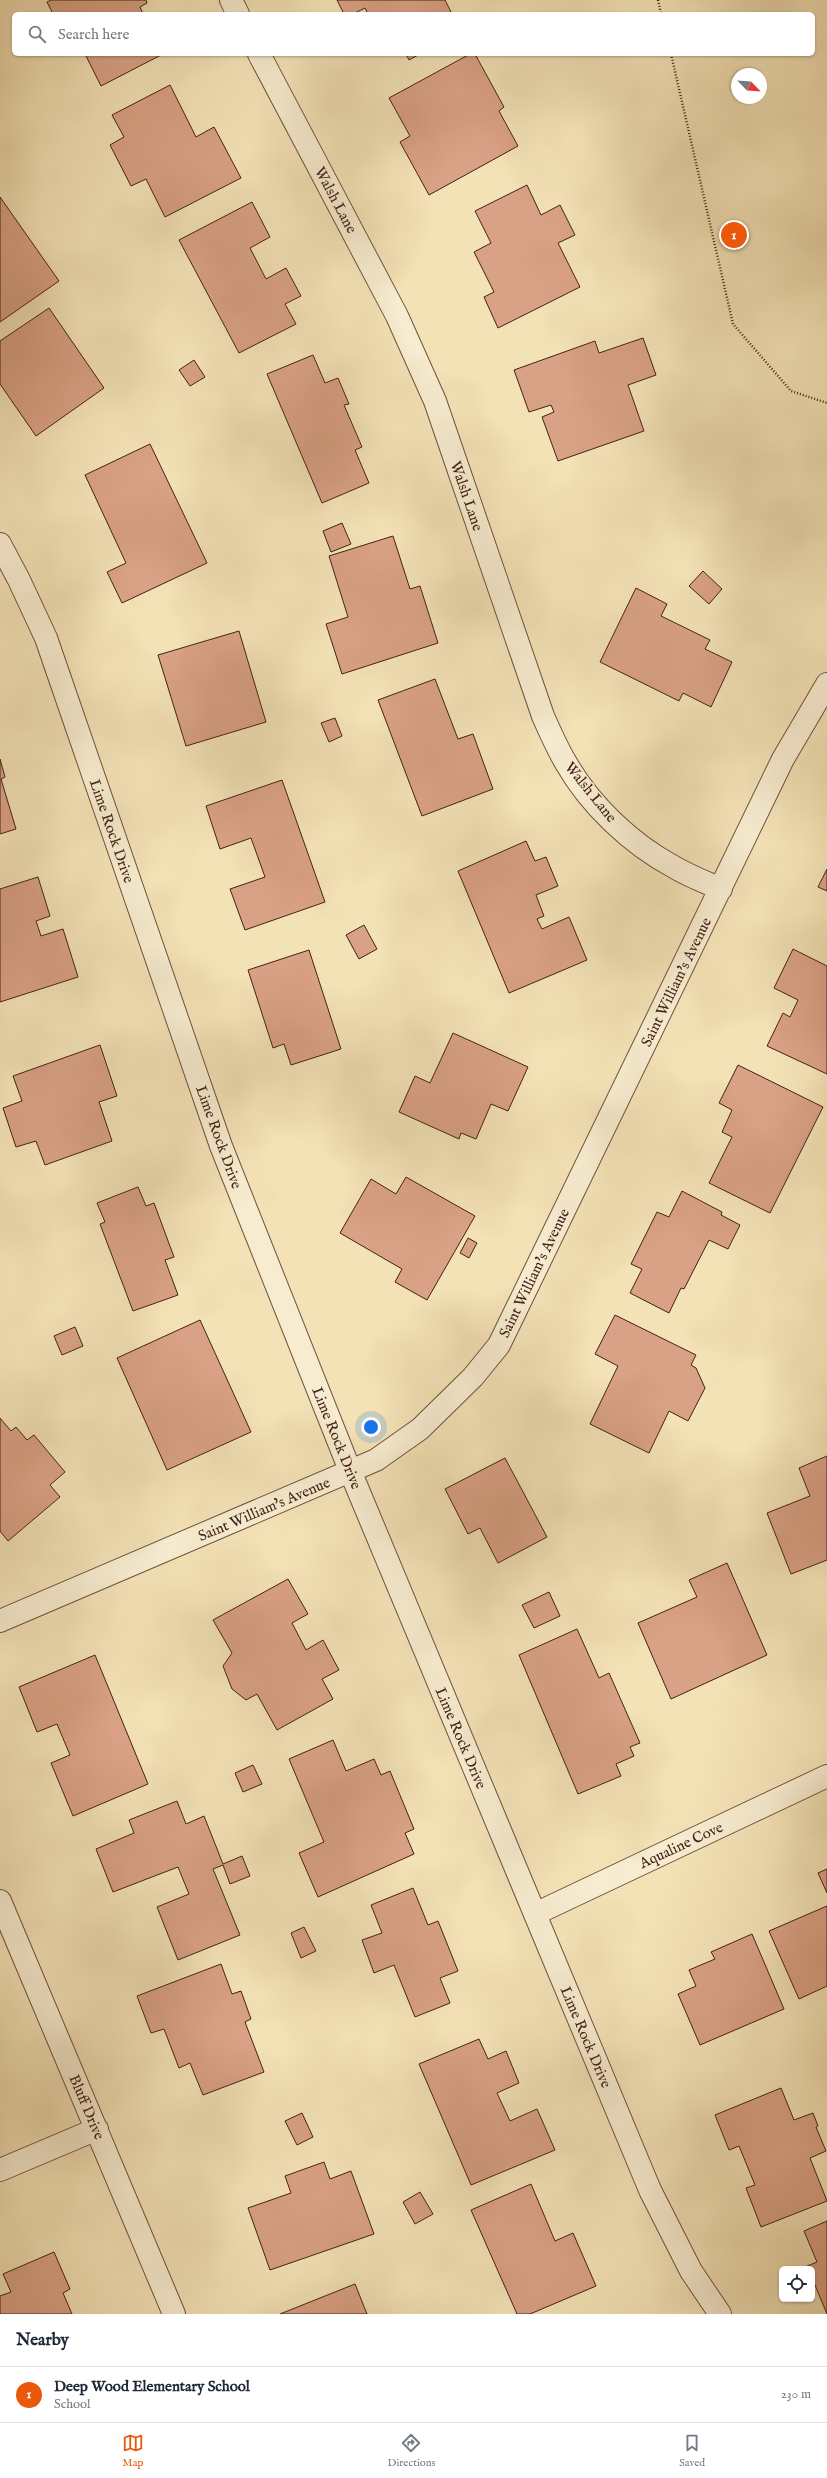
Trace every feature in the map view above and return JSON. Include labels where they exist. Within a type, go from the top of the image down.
[{"type":"street","points":[[231,0],[237,12]]},
{"type":"street","name":"Walsh Lane","points":[[260,56],[397,316],[435,400],[543,716],[566,763],[580,784],[613,823],[653,855],[674,868],[721,889]]},
{"type":"street","name":"Lime Rock Drive","points":[[0,544],[19,580],[46,638],[221,1146],[351,1473],[650,2190],[692,2271],[720,2314]]},
{"type":"street","name":"Saint William's Avenue","points":[[0,1621],[351,1473],[376,1460],[420,1429],[473,1377],[499,1345],[783,759],[827,684]]},
{"type":"street","name":"Aqualine Cove","points":[[535,1914],[827,1776]]},
{"type":"street","name":"Bluff Drive","points":[[0,1901],[174,2314]]},
{"type":"street","points":[[0,2170],[97,2129]]},
{"type":"path","points":[[658,0],[661,12]]},
{"type":"path","points":[[671,56],[733,324],[791,391],[827,403]]},
{"type":"building","points":[[51,0],[146,0],[147,3],[140,7],[142,12],[52,12],[47,2]]},
{"type":"building","points":[[337,0],[445,0],[451,12],[367,12],[365,8],[357,12],[343,12]]},
{"type":"building","points":[[86,56],[159,56],[101,86]]},
{"type":"building","points":[[407,56],[416,56],[409,60]]},
{"type":"building","points":[[466,56],[476,56],[504,107],[499,111],[518,146],[429,195],[400,142],[410,136],[389,98]]},
{"type":"building","points":[[170,85],[196,137],[214,127],[241,178],[165,217],[146,179],[131,186],[110,145],[124,137],[112,115]]},
{"type":"building","points":[[527,185],[541,215],[560,205],[575,235],[558,243],[580,287],[498,328],[484,297],[494,292],[474,252],[491,243],[475,211]]},
{"type":"building","points":[[0,197],[59,281],[0,322]]},
{"type":"building","points":[[252,202],[270,237],[250,248],[266,279],[286,268],[301,296],[285,304],[296,324],[239,353],[179,240]]},
{"type":"building","points":[[49,308],[104,388],[36,436],[0,384],[0,341]]},
{"type":"building","points":[[643,338],[656,375],[628,385],[644,431],[558,461],[542,417],[554,412],[551,405],[529,412],[514,370],[595,341],[599,353]]},
{"type":"building","points":[[313,355],[325,383],[338,378],[349,404],[344,405],[362,447],[355,450],[369,483],[322,503],[267,374]]},
{"type":"building","points":[[194,360],[205,377],[190,386],[179,370]]},
{"type":"building","points":[[150,444],[207,563],[122,603],[107,572],[126,563],[85,475]]},
{"type":"building","points":[[342,523],[351,544],[331,552],[323,531]]},
{"type":"building","points":[[393,536],[410,589],[420,586],[438,643],[342,674],[326,624],[348,617],[329,556]]},
{"type":"building","points":[[703,571],[722,589],[709,604],[689,586]]},
{"type":"building","points":[[636,588],[667,604],[661,616],[710,640],[705,649],[732,662],[711,707],[683,693],[679,701],[600,662]]},
{"type":"building","points":[[239,631],[266,722],[186,746],[158,655]]},
{"type":"building","points":[[435,679],[458,739],[473,734],[493,789],[422,816],[378,700]]},
{"type":"building","points":[[335,718],[342,736],[329,742],[321,723]]},
{"type":"building","points":[[0,759],[5,777],[1,779],[16,829],[0,834]]},
{"type":"building","points":[[282,780],[325,902],[245,930],[230,889],[265,877],[251,838],[220,849],[206,806]]},
{"type":"building","points":[[526,841],[535,861],[546,857],[558,886],[536,895],[544,916],[537,919],[542,929],[569,917],[587,960],[509,993],[458,871]]},
{"type":"building","points":[[827,869],[827,891],[818,887]]},
{"type":"building","points":[[38,877],[50,916],[36,921],[41,936],[63,929],[78,977],[0,1002],[0,889]]},
{"type":"building","points":[[364,925],[377,949],[359,959],[346,935]]},
{"type":"building","points":[[793,949],[827,966],[827,1074],[767,1046],[783,1013],[790,1017],[798,1000],[774,988]]},
{"type":"building","points":[[309,950],[341,1049],[291,1065],[284,1044],[273,1048],[248,970]]},
{"type":"building","points":[[453,1033],[528,1067],[508,1111],[491,1104],[476,1139],[461,1133],[459,1139],[399,1112],[415,1076],[430,1083]]},
{"type":"building","points":[[100,1045],[117,1096],[99,1102],[112,1141],[45,1165],[36,1141],[16,1147],[3,1108],[22,1101],[13,1076]]},
{"type":"building","points":[[738,1065],[823,1107],[770,1213],[709,1183],[732,1137],[722,1132],[732,1110],[719,1103]]},
{"type":"building","points":[[406,1177],[475,1216],[427,1300],[395,1282],[402,1269],[340,1233],[371,1179],[396,1194]]},
{"type":"building","points":[[138,1187],[146,1206],[154,1203],[174,1257],[165,1260],[178,1295],[133,1311],[100,1224],[105,1222],[97,1203]]},
{"type":"building","points":[[682,1191],[722,1212],[721,1215],[740,1225],[728,1249],[709,1240],[684,1289],[681,1288],[669,1313],[630,1293],[642,1269],[631,1264],[657,1212],[669,1217]]},
{"type":"building","points":[[468,1238],[477,1243],[469,1258],[460,1253]]},
{"type":"building","points":[[615,1315],[696,1355],[691,1365],[696,1368],[705,1388],[688,1421],[669,1411],[649,1453],[590,1424],[618,1366],[595,1354]]},
{"type":"building","points":[[200,1320],[251,1432],[167,1470],[117,1358]]},
{"type":"building","points":[[75,1327],[83,1346],[62,1355],[54,1336]]},
{"type":"building","points":[[0,1418],[11,1431],[16,1427],[27,1440],[34,1435],[65,1472],[50,1485],[60,1497],[8,1541],[0,1531]]},
{"type":"building","points":[[827,1456],[827,1560],[791,1574],[767,1513],[810,1496],[799,1468]]},
{"type":"building","points":[[505,1458],[547,1537],[498,1563],[480,1528],[468,1534],[445,1489]]},
{"type":"building","points":[[727,1563],[767,1655],[671,1699],[638,1623],[697,1597],[689,1580]]},
{"type":"building","points":[[288,1579],[308,1614],[292,1623],[306,1650],[323,1640],[339,1670],[322,1679],[333,1699],[277,1730],[257,1694],[246,1700],[232,1689],[223,1666],[232,1653],[213,1620]]},
{"type":"building","points":[[549,1592],[560,1616],[534,1628],[522,1605]]},
{"type":"building","points":[[577,1629],[599,1678],[609,1673],[640,1743],[630,1747],[634,1756],[616,1764],[621,1776],[578,1794],[519,1655]]},
{"type":"building","points":[[95,1655],[148,1784],[73,1816],[51,1763],[70,1755],[57,1724],[37,1732],[19,1687]]},
{"type":"building","points":[[333,1740],[346,1771],[374,1759],[381,1775],[390,1771],[414,1829],[405,1833],[414,1854],[318,1897],[299,1853],[324,1842],[289,1759]]},
{"type":"building","points":[[253,1765],[262,1784],[243,1792],[235,1773]]},
{"type":"building","points":[[177,1801],[186,1824],[204,1816],[223,1864],[242,1856],[250,1876],[230,1884],[223,1865],[213,1869],[240,1935],[178,1960],[157,1907],[189,1894],[178,1867],[113,1892],[96,1849],[134,1833],[129,1820]]},
{"type":"building","points":[[827,1869],[827,1893],[818,1873]]},
{"type":"building","points":[[413,1888],[428,1925],[438,1921],[458,1971],[440,1978],[450,2003],[415,2017],[394,1965],[374,1973],[362,1940],[382,1933],[371,1905]]},
{"type":"building","points":[[827,1906],[827,1986],[799,1999],[769,1931]]},
{"type":"building","points":[[304,1927],[316,1951],[301,1958],[291,1933]]},
{"type":"building","points":[[752,1934],[784,2009],[700,2045],[678,1994],[696,1986],[689,1970],[715,1959],[711,1952]]},
{"type":"building","points":[[221,1964],[232,1994],[241,1991],[251,2019],[245,2022],[264,2072],[203,2095],[190,2063],[179,2068],[164,2029],[151,2033],[137,1996]]},
{"type":"building","points":[[479,2039],[488,2059],[506,2051],[519,2083],[497,2093],[510,2121],[537,2109],[555,2150],[471,2185],[419,2064]]},
{"type":"building","points":[[781,2088],[794,2120],[813,2113],[818,2126],[816,2127],[826,2151],[810,2158],[827,2201],[761,2227],[746,2188],[755,2185],[739,2146],[729,2150],[715,2115]]},
{"type":"building","points":[[302,2113],[313,2137],[297,2145],[285,2121]]},
{"type":"building","points":[[324,2162],[330,2179],[351,2171],[374,2234],[270,2270],[248,2208],[291,2193],[285,2176]]},
{"type":"building","points":[[531,2184],[555,2241],[573,2233],[596,2286],[530,2314],[517,2314],[471,2210]]},
{"type":"building","points":[[420,2192],[433,2214],[415,2224],[403,2202]]},
{"type":"building","points":[[827,2221],[827,2314],[815,2285],[815,2266],[807,2266],[817,2262],[804,2231]]},
{"type":"building","points":[[54,2252],[70,2289],[63,2293],[72,2314],[0,2314],[0,2296],[11,2292],[3,2274]]},
{"type":"building","points":[[355,2284],[367,2314],[280,2314]]},
{"type":"place","name":"Deep Wood Elementary School","points":[[734,235]]}]
